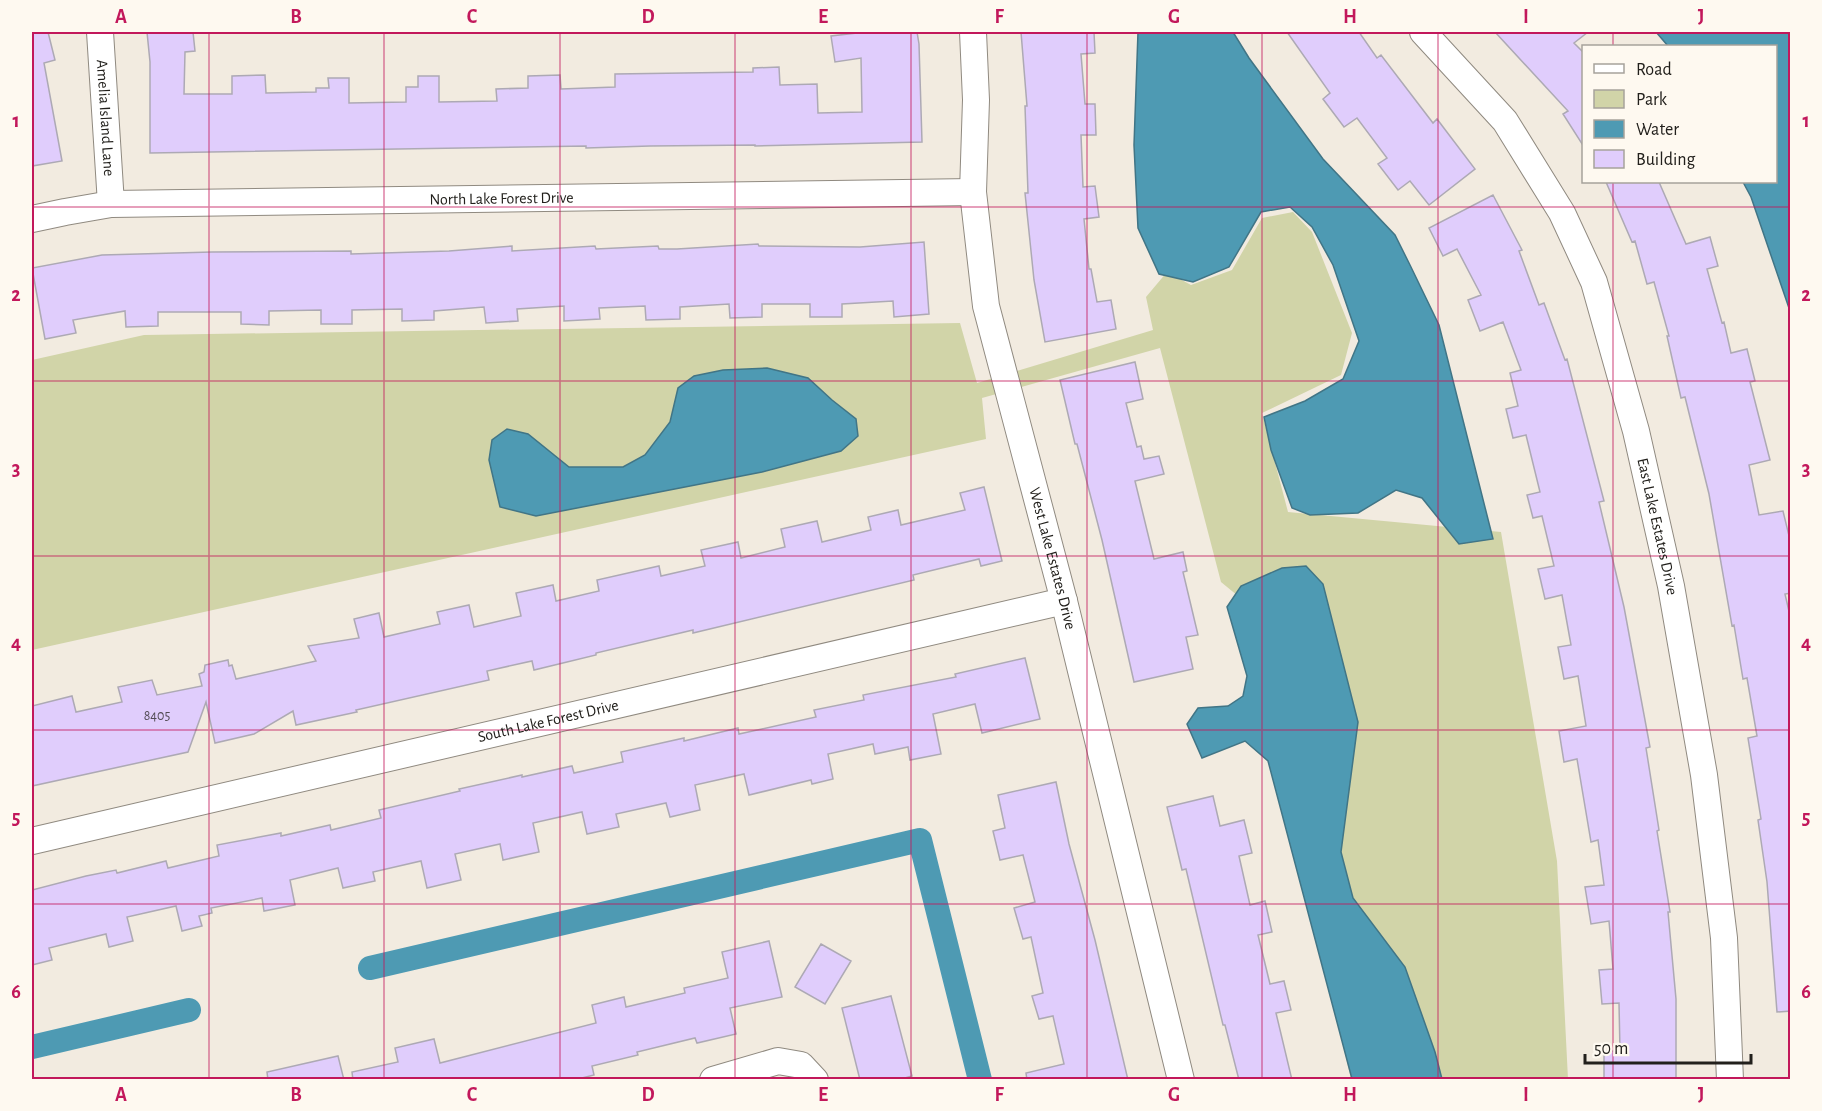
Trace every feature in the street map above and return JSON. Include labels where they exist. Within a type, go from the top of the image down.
[{"type":"street","name":"Amelia Island Lane","points":[[100,32],[111,204]]},
{"type":"street","name":"West Lake Estates Drive","points":[[973,32],[976,100],[973,192],[987,306],[1064,601],[1181,1080]]},
{"type":"street","name":"East Lake Estates Drive","points":[[1423,32],[1505,121],[1562,213],[1594,282],[1636,431],[1671,586],[1704,775],[1724,938],[1730,1080]]},
{"type":"street","name":"North Lake Forest Drive","points":[[32,219],[111,204],[973,192]]},
{"type":"street","name":"South Lake Forest Drive","points":[[32,841],[1064,601]]},
{"type":"street","points":[[713,1080],[778,1061],[808,1072]]},
{"type":"green space","points":[[1293,212],[1312,232],[1352,333],[1341,375],[1262,413],[1288,512],[1501,532],[1557,861],[1568,1079],[1351,1079],[1238,596],[1221,582],[1160,348],[982,398],[986,439],[32,650],[32,360],[144,335],[960,323],[977,383],[1153,330],[1146,297],[1167,272],[1191,285],[1232,270],[1262,218]]},
{"type":"water","points":[[1138,32],[1233,32],[1249,58],[1323,159],[1395,235],[1439,325],[1493,539],[1459,544],[1422,498],[1396,490],[1358,513],[1310,515],[1292,508],[1271,450],[1264,417],[1305,401],[1343,379],[1359,341],[1333,265],[1312,227],[1290,207],[1261,212],[1229,267],[1193,282],[1159,274],[1138,228],[1134,145]]},
{"type":"water","points":[[1656,32],[1790,32],[1790,311],[1751,197],[1744,183],[1777,183],[1777,45],[1667,45]]},
{"type":"water","points":[[767,368],[808,378],[856,419],[858,436],[841,451],[762,472],[536,516],[500,507],[489,460],[492,440],[507,429],[528,434],[569,467],[623,467],[645,455],[670,422],[678,388],[694,376],[723,370]]},
{"type":"water","points":[[1306,566],[1323,584],[1358,722],[1341,852],[1353,898],[1405,967],[1435,1052],[1442,1079],[1352,1079],[1268,761],[1245,741],[1202,758],[1187,724],[1198,708],[1228,706],[1243,696],[1247,676],[1227,607],[1241,586],[1282,568]]},
{"type":"building","points":[[32,32],[48,32],[55,60],[44,63],[62,161],[32,166]]},
{"type":"building","points":[[147,32],[193,32],[195,51],[185,52],[184,94],[232,94],[232,76],[265,75],[266,93],[316,92],[316,88],[329,88],[328,78],[349,78],[349,103],[406,102],[406,87],[418,87],[418,76],[439,76],[439,102],[497,101],[496,89],[528,88],[528,76],[560,75],[561,89],[615,87],[615,74],[753,72],[753,68],[779,67],[780,85],[817,84],[818,113],[862,112],[861,58],[835,62],[831,36],[866,32],[917,32],[922,142],[150,153],[150,62]]},
{"type":"building","points":[[1021,32],[1094,32],[1095,53],[1081,54],[1085,104],[1095,104],[1096,135],[1081,135],[1083,187],[1095,186],[1099,217],[1084,219],[1089,269],[1091,269],[1097,302],[1111,300],[1116,329],[1045,342],[1034,280],[1025,193],[1028,193],[1025,106],[1027,106]]},
{"type":"building","points":[[1287,32],[1359,32],[1377,58],[1381,55],[1433,123],[1437,119],[1475,169],[1429,205],[1410,181],[1398,190],[1378,164],[1387,158],[1357,118],[1344,127],[1323,99],[1330,93]]},
{"type":"building","points":[[1495,32],[1588,32],[1574,43],[1582,51],[1582,144],[1563,114],[1568,111]]},
{"type":"building","points":[[1606,183],[1659,183],[1686,244],[1710,237],[1718,266],[1707,269],[1731,353],[1747,349],[1755,381],[1750,382],[1770,460],[1749,465],[1759,515],[1783,511],[1791,544],[1791,593],[1785,594],[1791,620],[1791,1011],[1777,1012],[1767,882],[1758,820],[1761,819],[1748,738],[1757,736],[1747,678],[1743,679],[1734,625],[1732,626],[1709,494],[1685,397],[1681,398],[1667,336],[1669,336],[1654,282],[1647,284],[1635,241],[1632,242]]},
{"type":"building","points":[[1493,195],[1522,250],[1519,251],[1539,305],[1544,303],[1565,360],[1567,359],[1604,501],[1599,502],[1624,607],[1650,747],[1646,748],[1670,912],[1668,912],[1676,999],[1676,1080],[1604,1080],[1604,1051],[1620,1051],[1619,1003],[1602,1004],[1599,970],[1613,969],[1609,921],[1591,924],[1585,887],[1604,885],[1598,840],[1591,842],[1577,759],[1564,762],[1559,731],[1586,726],[1578,676],[1564,679],[1558,647],[1571,645],[1562,595],[1545,599],[1538,569],[1554,566],[1542,516],[1533,518],[1527,495],[1540,492],[1526,435],[1513,438],[1506,409],[1518,406],[1510,373],[1521,370],[1503,322],[1480,331],[1468,300],[1481,295],[1457,249],[1443,256],[1429,228]]},
{"type":"building","points":[[924,242],[929,314],[894,317],[893,301],[842,304],[842,317],[810,317],[810,304],[762,304],[762,317],[730,318],[729,304],[680,307],[680,319],[646,320],[645,306],[599,308],[600,319],[564,321],[564,306],[517,309],[518,321],[486,323],[484,307],[434,311],[434,320],[402,321],[402,309],[352,310],[352,324],[321,324],[321,310],[269,311],[269,325],[241,324],[241,312],[158,312],[158,326],[126,327],[125,311],[73,320],[76,333],[45,339],[32,268],[102,255],[351,251],[351,254],[449,251],[512,246],[512,251],[595,246],[596,249],[658,246],[659,249],[677,249],[758,244],[759,246],[860,247]]},
{"type":"building","points":[[1135,362],[1143,399],[1126,403],[1137,447],[1141,446],[1144,459],[1159,456],[1164,474],[1135,481],[1154,559],[1183,552],[1187,571],[1183,572],[1198,635],[1186,637],[1193,669],[1134,682],[1102,540],[1060,380]]},
{"type":"building","points":[[984,487],[1002,561],[981,566],[979,559],[913,575],[914,580],[693,633],[693,630],[534,670],[532,661],[487,671],[489,680],[296,725],[293,711],[254,734],[215,743],[206,702],[188,752],[32,786],[32,706],[72,696],[76,712],[122,702],[118,687],[152,680],[157,695],[202,686],[199,674],[204,672],[205,665],[228,660],[236,679],[316,661],[308,646],[359,638],[354,619],[379,613],[384,637],[440,624],[437,612],[469,605],[474,627],[521,616],[516,593],[553,585],[556,601],[599,591],[597,580],[659,566],[661,576],[705,566],[701,550],[738,542],[741,558],[785,547],[781,529],[817,521],[822,542],[871,530],[868,517],[898,510],[901,525],[965,510],[960,493]]},
{"type":"building","points":[[1025,658],[1040,719],[982,733],[975,704],[933,714],[941,754],[910,760],[908,747],[875,754],[873,744],[828,754],[833,779],[812,784],[811,780],[749,795],[744,774],[695,785],[700,810],[670,817],[666,803],[616,814],[619,827],[587,834],[582,812],[533,823],[539,852],[503,860],[500,844],[455,854],[461,880],[427,888],[421,861],[373,872],[375,881],[343,888],[338,868],[290,880],[295,905],[264,911],[262,898],[211,908],[212,913],[199,916],[202,926],[182,931],[176,906],[127,917],[133,941],[109,947],[106,934],[49,948],[52,960],[32,965],[32,890],[116,870],[117,873],[166,861],[168,868],[219,856],[217,845],[281,833],[281,836],[330,825],[331,830],[381,818],[379,810],[522,775],[522,777],[572,766],[574,773],[623,762],[621,752],[684,738],[684,741],[738,728],[739,734],[816,717],[814,710],[864,700],[863,695],[956,677],[955,674]]},
{"type":"building","points":[[1056,782],[1069,844],[1095,940],[1128,1080],[1027,1080],[1026,1073],[1064,1064],[1053,1016],[1039,1019],[1032,996],[1043,993],[1031,937],[1023,939],[1014,908],[1035,902],[1023,855],[1000,860],[993,831],[1005,828],[998,795]]},
{"type":"building","points":[[1213,796],[1220,826],[1244,820],[1252,853],[1239,856],[1250,905],[1265,901],[1272,932],[1258,935],[1270,984],[1284,981],[1291,1010],[1276,1013],[1292,1080],[1239,1080],[1225,1025],[1223,1025],[1186,869],[1182,870],[1167,807]]},
{"type":"building","points":[[769,941],[782,997],[730,1008],[736,1034],[697,1043],[695,1038],[637,1052],[638,1055],[592,1066],[594,1075],[574,1080],[353,1080],[352,1072],[398,1062],[395,1048],[434,1039],[440,1063],[596,1023],[592,1005],[624,997],[626,1007],[685,993],[684,988],[728,978],[722,952]]},
{"type":"building","points":[[821,944],[851,961],[825,1004],[795,987]]},
{"type":"building","points":[[891,996],[912,1076],[898,1080],[860,1080],[842,1008]]},
{"type":"building","points":[[338,1056],[344,1080],[268,1080],[267,1072]]},
{"type":"waterway","points":[[370,968],[920,840],[980,1080]]},
{"type":"waterway","points":[[32,1047],[189,1010]]}]
